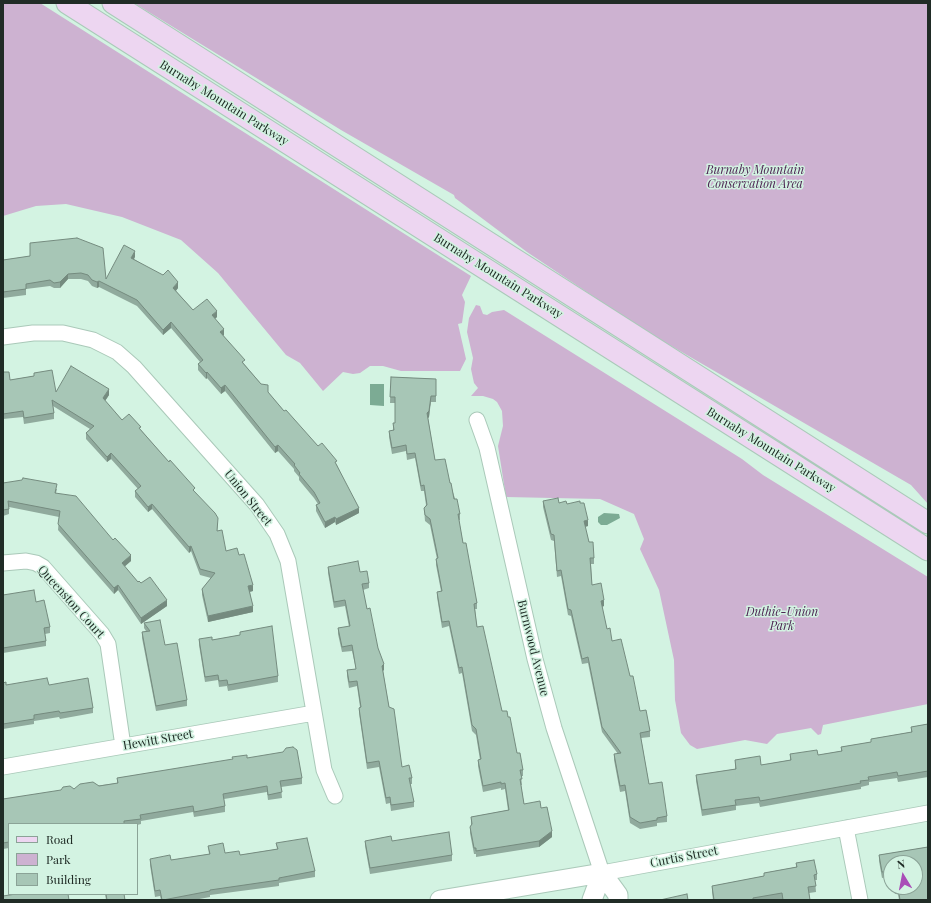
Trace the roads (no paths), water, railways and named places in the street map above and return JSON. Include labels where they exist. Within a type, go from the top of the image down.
[{"type":"main road","name":"Burnaby Mountain Parkway","points":[[67,3],[928,550]]},
{"type":"main road","name":"Burnaby Mountain Parkway","points":[[113,3],[928,523]]},
{"type":"street","name":"Union Street","points":[[3,337],[33,332],[63,333],[93,340],[117,352],[134,368],[257,505],[277,534],[288,561],[324,770],[335,796]]},
{"type":"street","name":"Burnwood Avenue","points":[[477,420],[487,448],[509,550],[537,667],[554,728],[602,873]]},
{"type":"street","name":"Queenston Court","points":[[3,563],[26,561],[36,563],[43,568],[102,634],[108,644],[123,746]]},
{"type":"street","name":"Hewitt Street","points":[[3,767],[314,713]]},
{"type":"street","name":"Curtis Street","points":[[440,900],[602,873],[928,813]]},
{"type":"street","points":[[846,828],[860,900]]},
{"type":"street","points":[[592,900],[602,873]]},
{"type":"street","points":[[602,873],[618,895],[618,900]]},
{"type":"park label","name":"Burnaby Mountain Conservation Area","points":[[755,177]]},
{"type":"park label","name":"Duthie-Union Park","points":[[782,619]]}]
